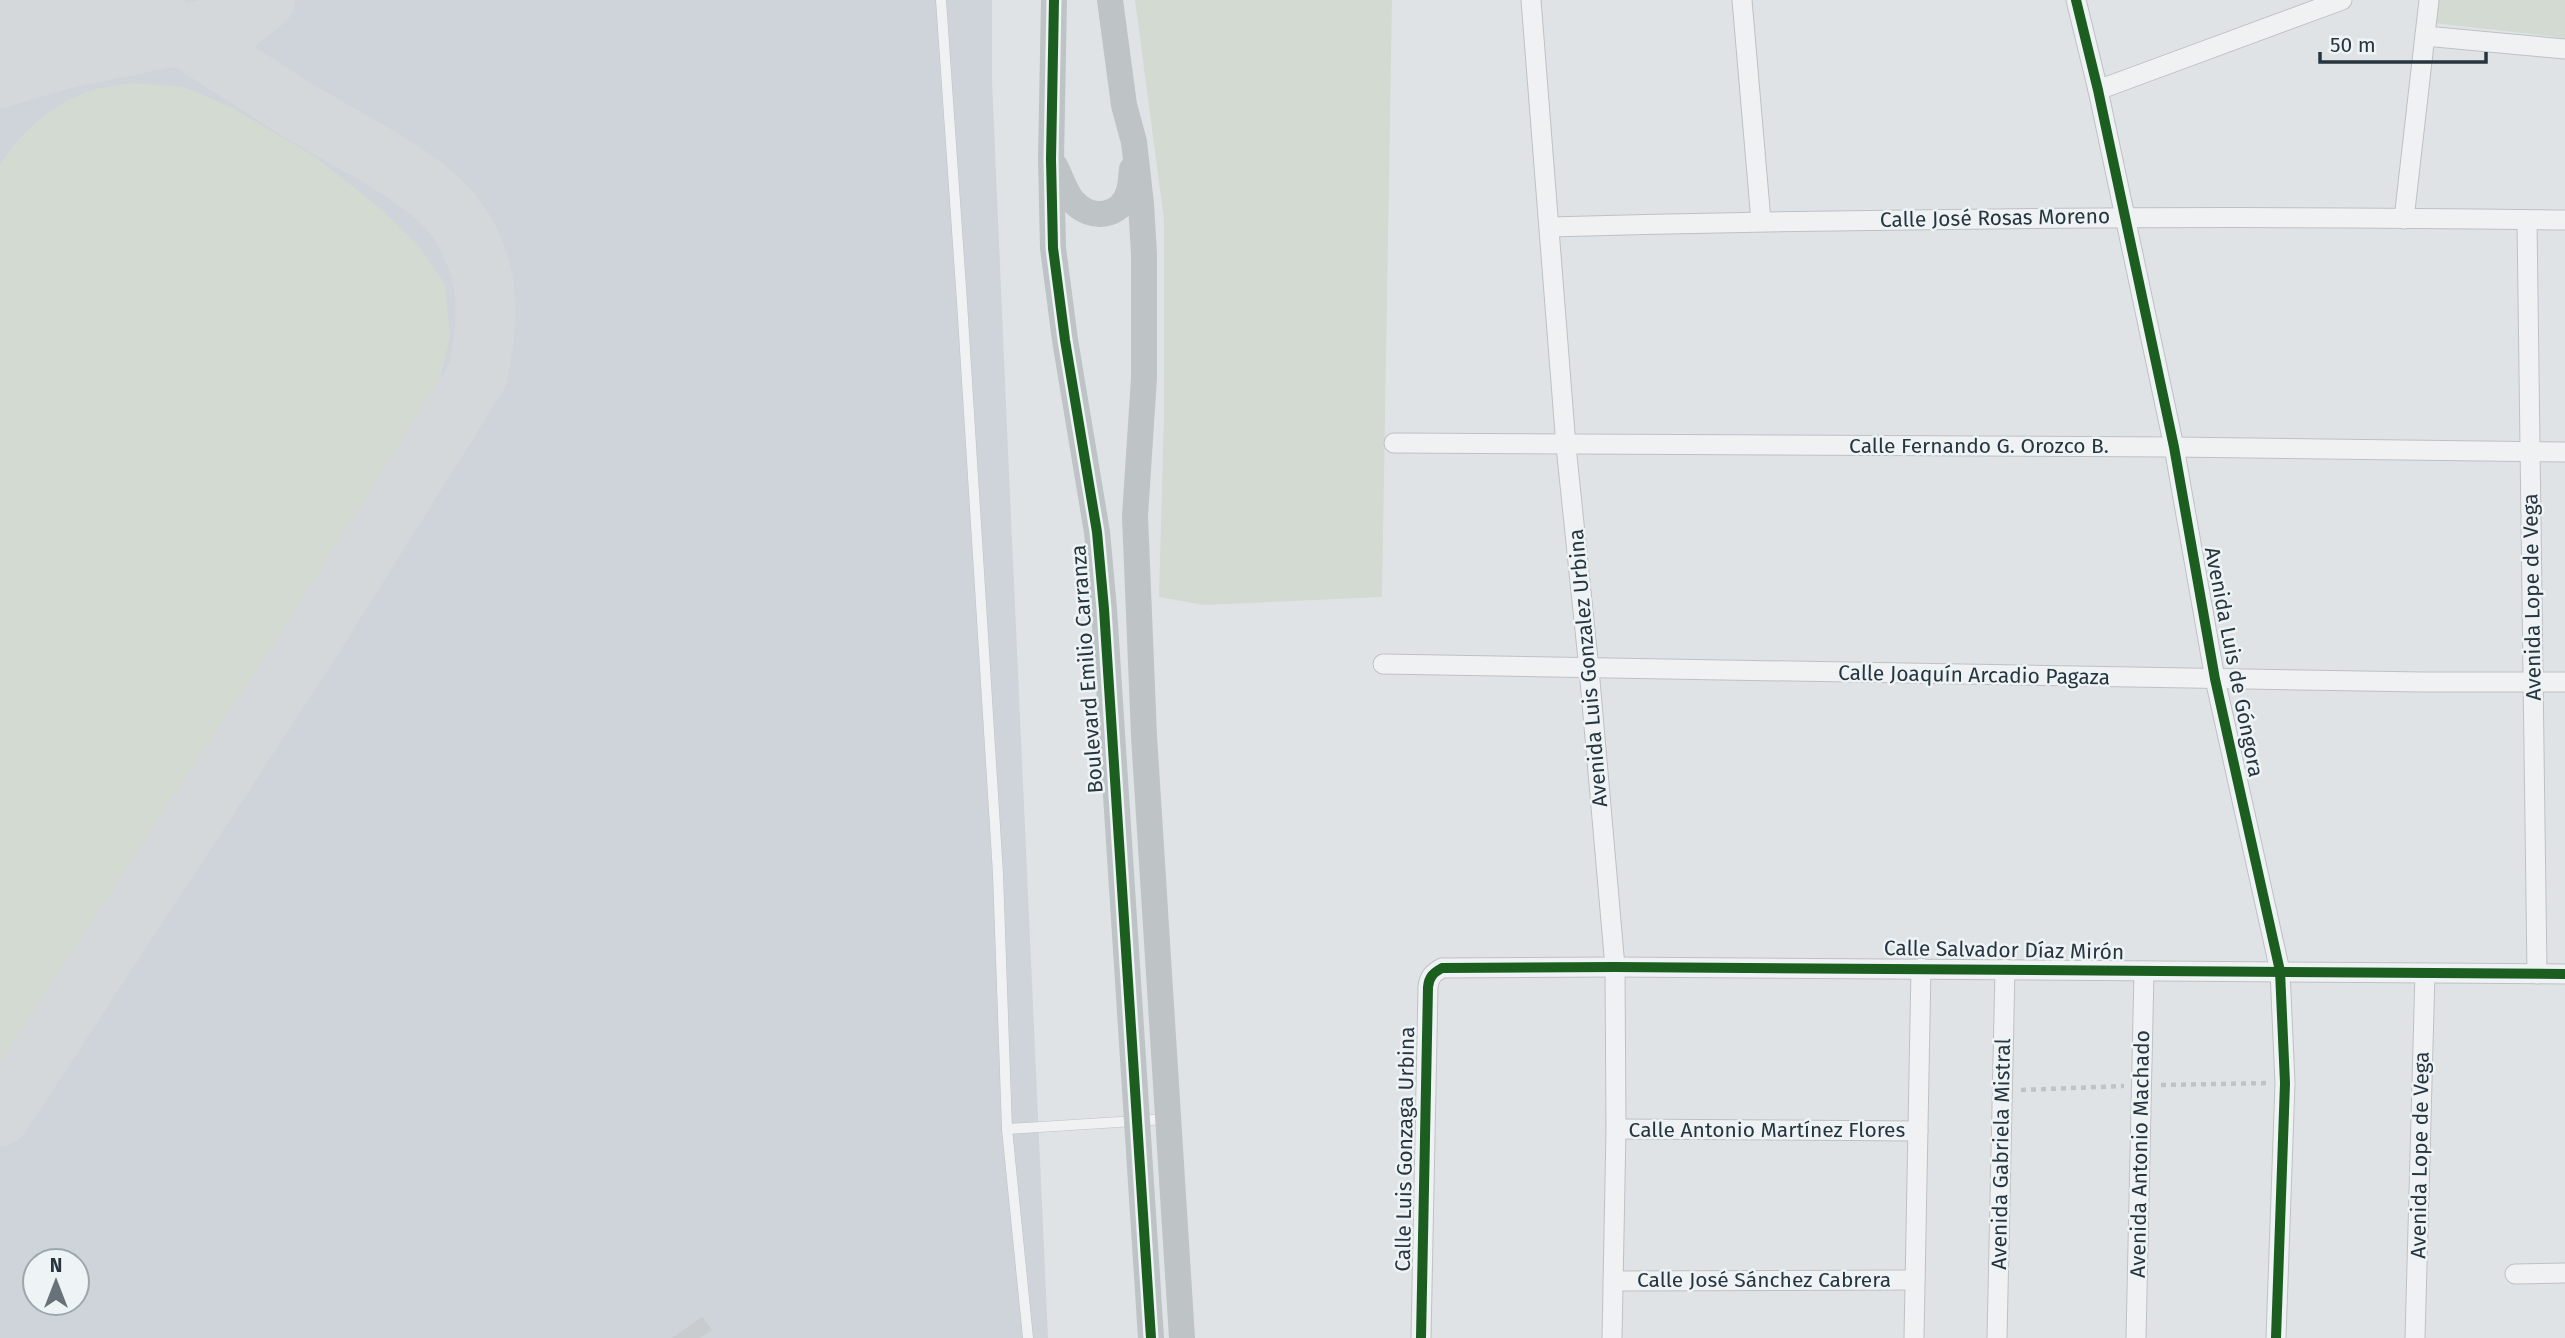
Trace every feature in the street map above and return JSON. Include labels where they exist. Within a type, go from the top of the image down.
[{"type":"street","name":"Boulevard Emilio Carranza","points":[[1054,0],[1051,159],[1053,248],[1065,340],[1097,532],[1104,609],[1151,1338]]},
{"type":"street","points":[[1110,0],[1124,105],[1135,142],[1141,204],[1144,378],[1136,530],[1143,736],[1182,1338]]},
{"type":"street","name":"Avenida Luis Gonzalez Urbina","points":[[1531,0],[1566,446],[1615,967],[1616,1129],[1612,1338]]},
{"type":"street","points":[[1742,0],[1761,221]]},
{"type":"street","name":"Avenida Luis de Góngora","points":[[2076,0],[2098,90],[2174,447],[2215,678],[2280,971],[2285,1083],[2276,1338]]},
{"type":"street","points":[[2098,90],[2342,0]]},
{"type":"street","points":[[2404,219],[2430,0]]},
{"type":"street","points":[[2425,36],[2565,50]]},
{"type":"street","points":[[1051,159],[1072,200],[1095,215],[1110,214],[1120,206],[1129,192],[1135,142]]},
{"type":"street","name":"Calle José Rosas Moreno","points":[[1550,227],[1761,221],[2125,217],[2565,220]]},
{"type":"street","name":"Avenida Lope de Vega","points":[[2528,219],[2538,974]]},
{"type":"street","name":"Calle Fernando G. Orozco B.","points":[[1394,443],[2565,452]]},
{"type":"street","name":"Calle Joaquín Arcadio Pagaza","points":[[1383,664],[2565,682]]},
{"type":"street","name":"Calle Salvador Díaz Mirón","points":[[1442,968],[1922,968],[2565,974]]},
{"type":"street","name":"Calle Luis Gonzaga Urbina","points":[[1420,1338],[1428,987],[1434,972],[1442,968]]},
{"type":"street","points":[[1914,1338],[1922,968]]},
{"type":"street","name":"Avenida Gabriela Mistral","points":[[1997,1338],[2006,970]]},
{"type":"street","name":"Avenida Antonio Machado","points":[[2136,1338],[2144,971]]},
{"type":"street","name":"Avenida Lope de Vega","points":[[2416,1338],[2425,973]]},
{"type":"street","name":"Calle Antonio Martínez Flores","points":[[1616,1129],[1918,1131]]},
{"type":"street","points":[[2515,1274],[2565,1273]]},
{"type":"street","name":"Calle José Sánchez Cabrera","points":[[1613,1281],[1915,1280]]},
{"type":"lane","points":[[941,0],[998,874],[1007,1129],[1028,1338]]},
{"type":"lane","points":[[1007,1129],[1168,1119]]},
{"type":"shaded area","points":[[0,0],[992,0],[992,80],[1048,1338],[0,1338]]},
{"type":"shaded area","points":[[1135,0],[1392,0],[1382,597],[1204,605],[1159,597],[1164,414],[1164,220]]},
{"type":"shaded area","points":[[2437,0],[2565,0],[2565,38],[2434,23]]},
{"type":"shaded area","points":[[133,83],[183,87],[229,106],[314,156],[381,209],[418,245],[445,284],[450,337],[438,386],[369,515],[0,1082],[0,164],[26,131],[59,106],[89,91]]},
{"type":"building","points":[[702,1317],[712,1330],[700,1338],[672,1338]]},
{"type":"taxiway","points":[[0,78],[62,59],[219,27],[238,21],[265,0]]},
{"type":"taxiway","points":[[0,37],[44,17],[90,8],[122,11],[168,26],[429,191],[460,224],[470,242],[478,260],[486,317],[477,376],[304,652],[0,1116]]},
{"type":"cycle path","points":[[1054,0],[1051,159],[1053,248],[1065,340],[1097,532],[1104,609],[1151,1338]]},
{"type":"cycle path","points":[[2076,0],[2098,90],[2174,447],[2215,679],[2280,971],[2285,1083],[2276,1338]]},
{"type":"cycle path","points":[[1421,1338],[1428,987],[1432,976],[1442,968],[2565,974]]}]
